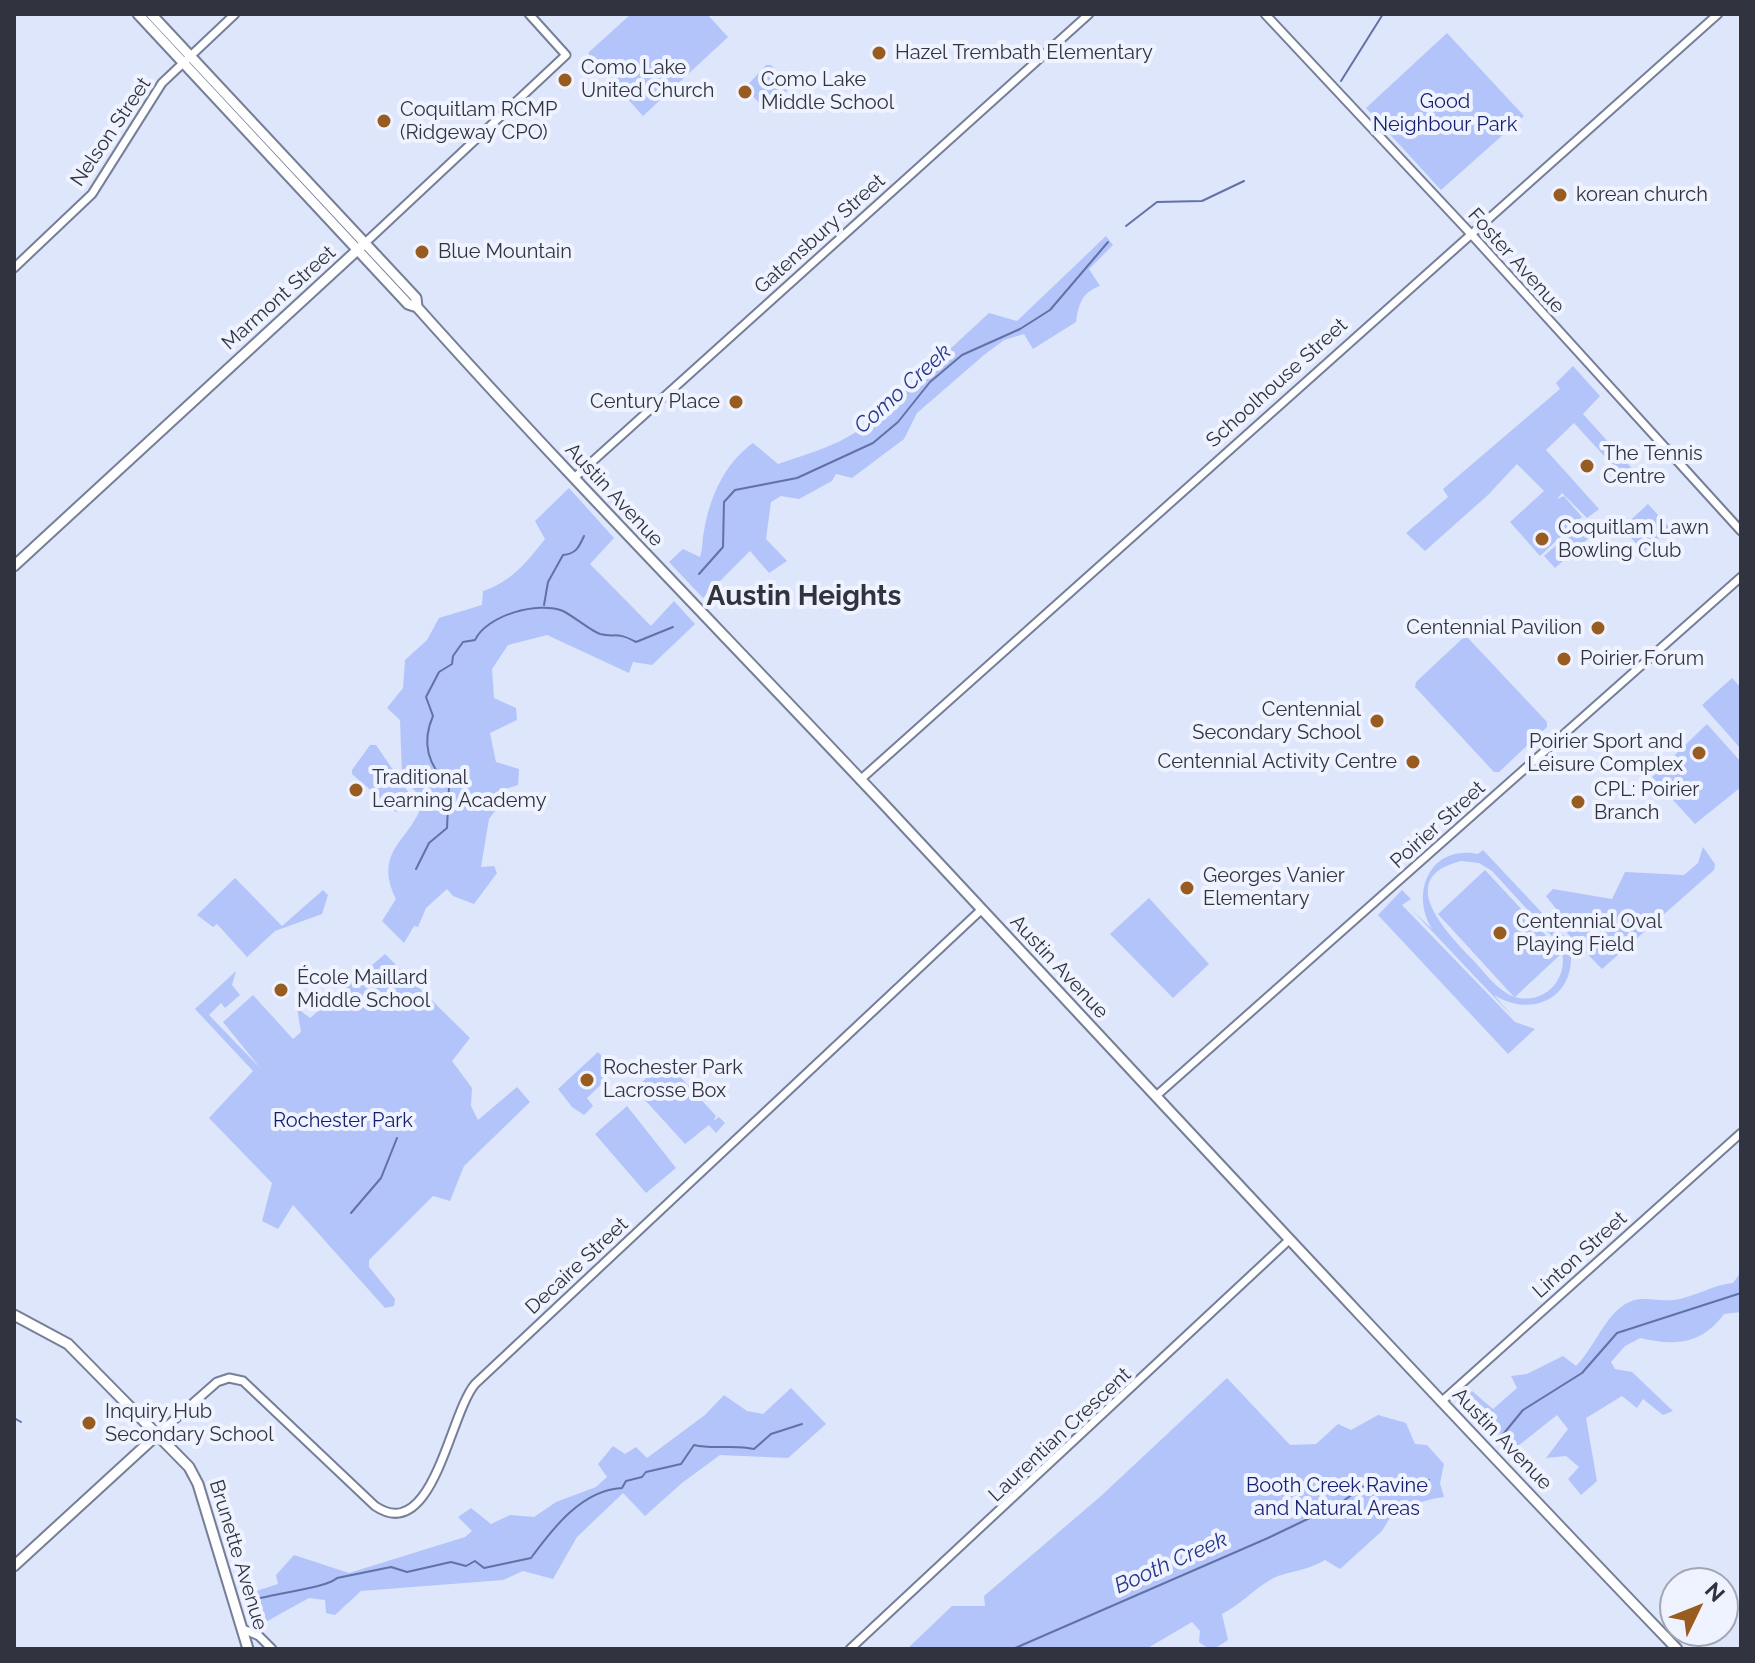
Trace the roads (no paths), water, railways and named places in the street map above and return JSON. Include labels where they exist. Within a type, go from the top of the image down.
[{"type":"main road","name":"Austin Avenue","points":[[138,14],[186,59],[362,246],[416,298],[417,307],[574,478],[1156,1096],[1288,1241],[1677,1649]]},
{"type":"main road","name":"Austin Avenue","points":[[151,14],[186,59]]},
{"type":"main road","name":"Marmont Street","points":[[14,566],[362,246]]},
{"type":"main road","name":"Brunette Avenue","points":[[14,1315],[68,1344],[158,1434],[195,1477],[251,1648]]},
{"type":"main road","points":[[14,1566],[158,1434]]},
{"type":"street","name":"Nelson Street","points":[[14,268],[92,194],[162,83],[235,14]]},
{"type":"street","name":"Marmont Street","points":[[362,246],[566,55],[529,14]]},
{"type":"street","name":"Gatensbury Street","points":[[574,478],[1089,14]]},
{"type":"street","name":"Foster Avenue","points":[[1265,14],[1471,234],[1741,531]]},
{"type":"street","name":"Schoolhouse Street","points":[[860,780],[1718,14]]},
{"type":"street","name":"Poirier Street","points":[[1156,1096],[1741,577]]},
{"type":"street","name":"Decaire Street","points":[[158,1434],[213,1384],[225,1379],[251,1386],[375,1506],[394,1514],[414,1509],[425,1497],[461,1406],[475,1384],[981,910]]},
{"type":"street","name":"Linton Street","points":[[1441,1402],[1741,1133]]},
{"type":"street","name":"Laurentian Crescent","points":[[850,1649],[1288,1241]]},
{"type":"street","points":[[243,1629],[259,1636],[272,1649]]},
{"type":"waterway","name":"Como Creek","points":[[1341,81],[1383,14]]},
{"type":"waterway","name":"Como Creek","points":[[1126,226],[1157,202],[1202,201],[1244,181]]},
{"type":"waterway","name":"Como Creek","points":[[699,574],[723,547],[724,502],[735,490],[797,478],[873,443],[898,422],[930,382],[962,355],[1020,329],[1050,310],[1108,242]]},
{"type":"waterway","points":[[544,605],[548,582],[563,555],[576,549],[584,536]]},
{"type":"waterway","name":"Como Creek","points":[[416,869],[429,843],[447,828],[449,786],[436,770],[429,753],[427,735],[433,716],[426,697],[439,672],[452,664],[453,656],[463,642],[475,640],[481,631],[502,617],[540,608],[563,611],[600,634],[636,642],[673,627]]},
{"type":"waterway","name":"Como Creek","points":[[351,1213],[381,1178],[397,1138]]},
{"type":"waterway","name":"Booth Creek","points":[[1500,1438],[1523,1410],[1582,1373],[1617,1333],[1741,1293]]},
{"type":"waterway","name":"Como Creek","points":[[14,1418],[21,1422]]},
{"type":"waterway","points":[[257,1599],[391,1567],[407,1572],[451,1562],[466,1566],[475,1561],[484,1568],[531,1558],[559,1523],[581,1503],[608,1490],[622,1488],[626,1481],[642,1477],[646,1472],[681,1464],[694,1445],[754,1449],[771,1434],[802,1424]]},
{"type":"waterway","name":"Booth Creek","points":[[1013,1649],[1268,1538],[1339,1504],[1370,1482],[1429,1480]]},
{"type":"place","name":"Hazel Trembath Elementary","points":[[879,53]]},
{"type":"place","name":"Como Lake United Church","points":[[565,80]]},
{"type":"place","name":"Como Lake Middle School","points":[[745,92]]},
{"type":"place","name":"Coquitlam RCMP (Ridgeway CPO)","points":[[384,121]]},
{"type":"place","name":"korean church","points":[[1560,195]]},
{"type":"place","name":"Blue Mountain","points":[[422,252]]},
{"type":"place","name":"Century Place","points":[[736,402]]},
{"type":"place","name":"The Tennis Centre","points":[[1587,466]]},
{"type":"place","name":"Coquitlam Lawn Bowling Club","points":[[1542,539]]},
{"type":"place","name":"Centennial Pavilion","points":[[1598,628]]},
{"type":"place","name":"Poirier Forum","points":[[1564,659]]},
{"type":"place","name":"Centennial Secondary School","points":[[1377,721]]},
{"type":"place","name":"Poirier Sport and Leisure Complex","points":[[1699,753]]},
{"type":"place","name":"Centennial Activity Centre","points":[[1413,762]]},
{"type":"place","name":"Traditional Learning Academy","points":[[356,790]]},
{"type":"place","name":"CPL: Poirier Branch","points":[[1578,802]]},
{"type":"place","name":"Georges Vanier Elementary","points":[[1187,888]]},
{"type":"place","name":"Centennial Oval Playing Field","points":[[1500,933]]},
{"type":"place","name":"École Maillard Middle School","points":[[281,990]]},
{"type":"place","name":"Rochester Park Lacrosse Box","points":[[587,1080]]},
{"type":"place","name":"Inquiry Hub Secondary School","points":[[89,1423]]},
{"type":"district","name":"Austin Heights","points":[[804,597]]},
{"type":"park label","name":"Good Neighbour Park","points":[[1445,114]]},
{"type":"park label","name":"Rochester Park","points":[[343,1121]]},
{"type":"park label","name":"Booth Creek Ravine and Natural Areas","points":[[1337,1498]]}]
